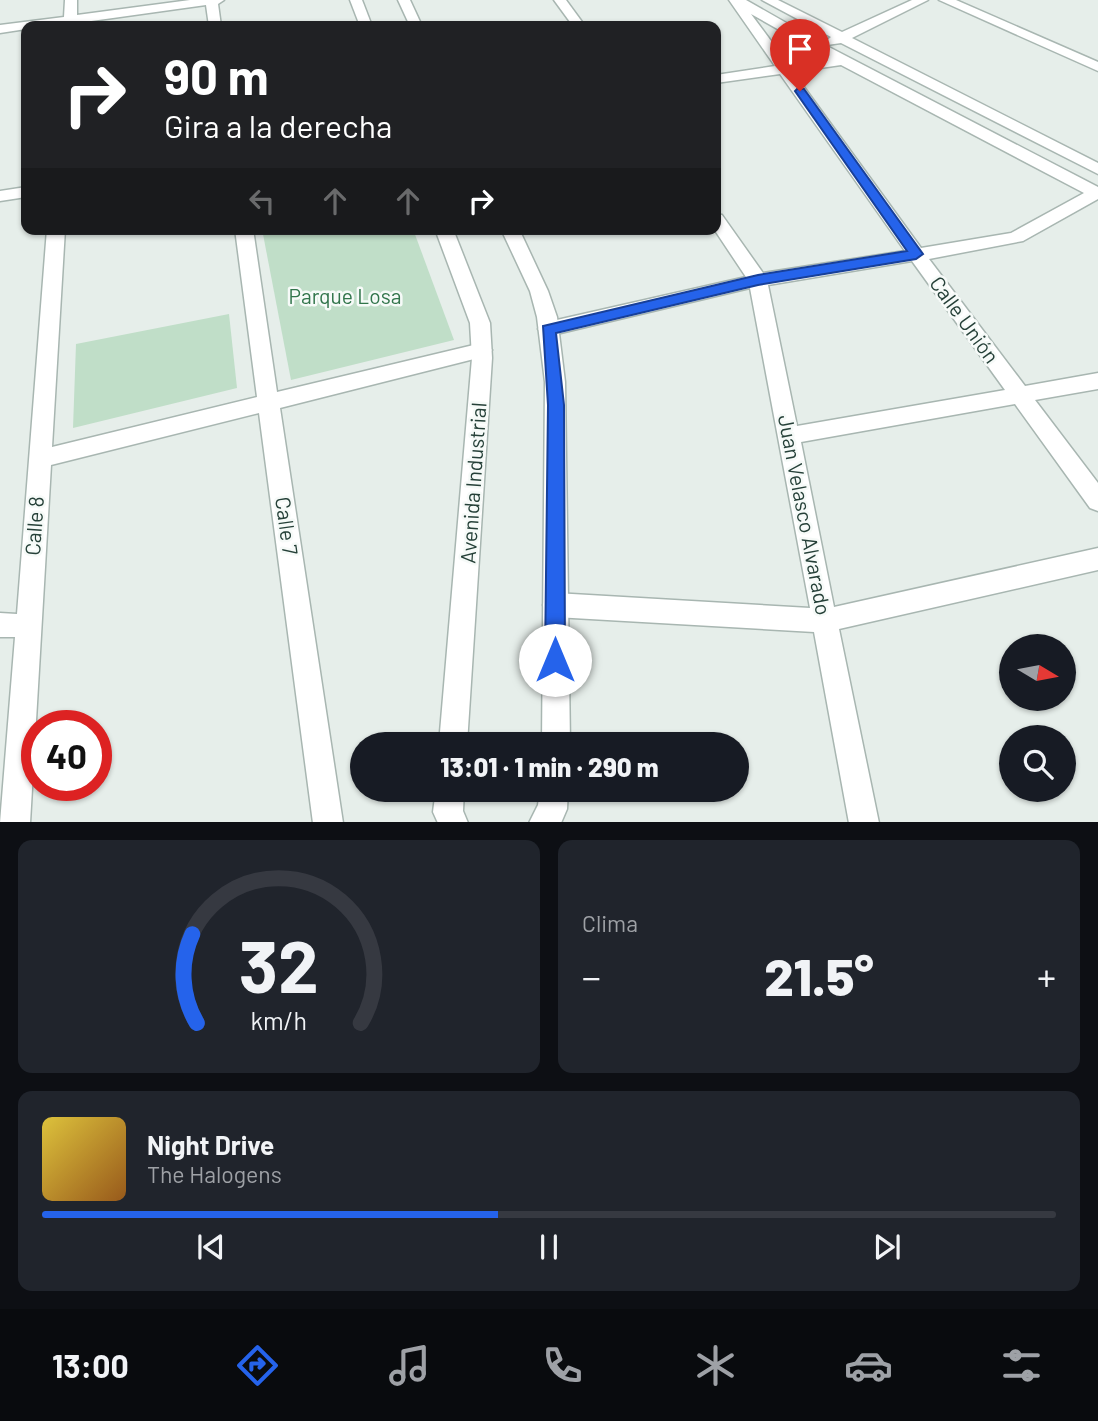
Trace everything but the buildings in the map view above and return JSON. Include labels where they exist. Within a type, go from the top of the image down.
[{"type":"street","points":[[70,21],[72,0]]},
{"type":"street","points":[[211,0],[214,21]]},
{"type":"street","points":[[88,21],[218,0]]},
{"type":"street","points":[[356,0],[364,21]]},
{"type":"street","points":[[404,0],[414,21]]},
{"type":"street","points":[[560,0],[575,21]]},
{"type":"street","points":[[736,0],[820,48],[1097,194]]},
{"type":"street","name":"Calle Unión","points":[[736,0],[916,254],[1098,501]]},
{"type":"street","points":[[768,0],[839,39],[1098,170]]},
{"type":"street","points":[[820,48],[922,0]]},
{"type":"street","points":[[945,0],[1098,66]]},
{"type":"street","points":[[0,29],[21,28]]},
{"type":"street","points":[[721,78],[844,60]]},
{"type":"street","points":[[0,196],[21,192]]},
{"type":"street","points":[[548,329],[758,280],[1017,237],[1097,194]]},
{"type":"street","name":"Juan Velasco Alvarado","points":[[721,226],[758,280],[863,822]]},
{"type":"street","name":"Calle 8","points":[[15,822],[56,235]]},
{"type":"street","name":"Calle 7","points":[[245,235],[328,822]]},
{"type":"street","name":"Avenida Industrial","points":[[446,235],[480,323],[482,350],[481,407],[454,732]]},
{"type":"street","points":[[513,235],[539,292],[548,329],[556,405],[556,732]]},
{"type":"street","points":[[40,459],[482,350]]},
{"type":"street","points":[[788,436],[1098,381]]},
{"type":"street","points":[[555,605],[824,621],[1098,559]]},
{"type":"street","points":[[0,625],[29,626]]},
{"type":"street","points":[[449,802],[448,812],[453,822]]},
{"type":"street","points":[[544,822],[553,802]]},
{"type":"green space","name":"Parque Losa","points":[[263,235],[415,235],[454,340],[291,380]]},
{"type":"green space","points":[[229,314],[237,388],[73,428],[76,344]]},
{"type":"route","points":[[555,660],[556,405],[548,329],[758,280],[916,254],[800,91]]}]
